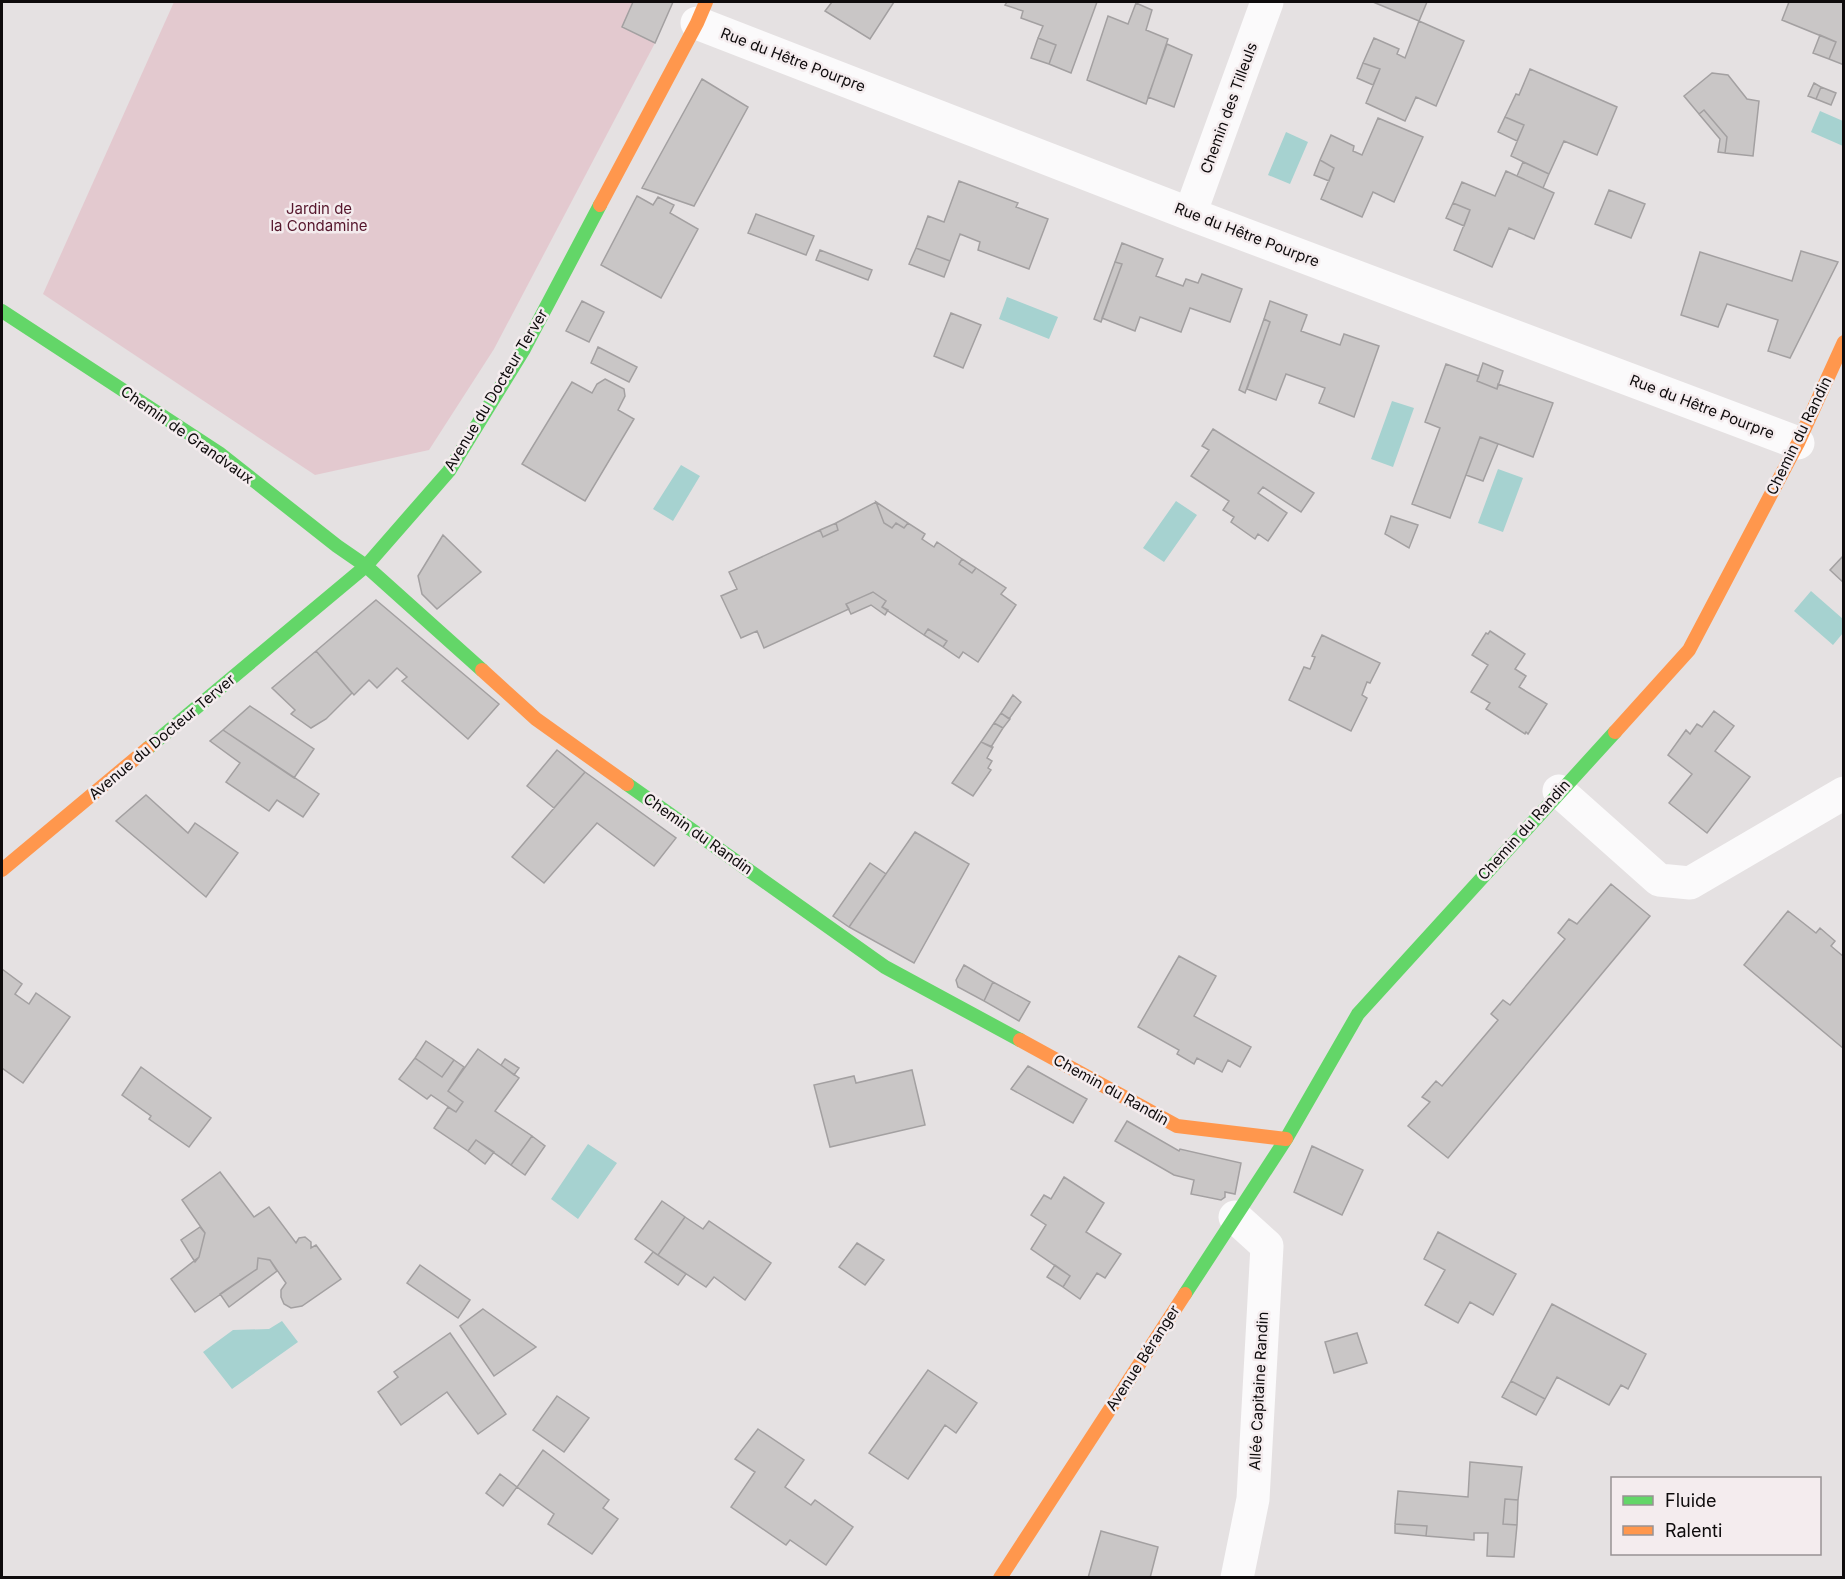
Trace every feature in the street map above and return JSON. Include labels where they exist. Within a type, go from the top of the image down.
[{"type":"street","name":"Chemin des Tilleuls","points":[[1190,214],[1268,2]]},
{"type":"street","name":"Rue du Hêtre Pourpre","points":[[702,12],[942,118],[1798,443]]},
{"type":"street","name":"Avenue du Docteur Terver","points":[[2,870],[366,566],[449,471],[524,350],[702,12]]},
{"type":"street","name":"Chemin de Grandvaux","points":[[2,311],[219,453],[337,546],[366,566]]},
{"type":"street","name":"Chemin du Randin","points":[[366,566],[536,719],[885,967],[1177,1126],[1286,1138],[1358,1014],[1689,650],[1798,443],[1844,342]]},
{"type":"street","points":[[1559,791],[1659,879],[1690,883],[1844,793]]},
{"type":"street","name":"Avenue Béranger","points":[[1000,1578],[1286,1138]]},
{"type":"street","name":"Allée Capitaine Randin","points":[[1235,1217],[1267,1246],[1253,1499],[1237,1578]]},
{"type":"green space","name":"Jardin de la Condamine","points":[[174,2],[673,2],[655,43],[494,349],[429,450],[315,475],[43,294]]},
{"type":"water","points":[[1820,111],[1843,121],[1843,146],[1811,132]]},
{"type":"water","points":[[1286,132],[1308,142],[1290,184],[1268,175]]},
{"type":"water","points":[[1007,297],[1058,317],[1049,339],[999,319]]},
{"type":"water","points":[[1392,401],[1414,408],[1393,467],[1371,459]]},
{"type":"water","points":[[681,465],[700,476],[673,521],[653,509]]},
{"type":"water","points":[[1498,469],[1523,478],[1503,532],[1478,523]]},
{"type":"water","points":[[1176,501],[1197,515],[1164,562],[1143,548]]},
{"type":"water","points":[[1811,591],[1843,619],[1843,633],[1833,645],[1794,611]]},
{"type":"water","points":[[588,1144],[617,1163],[578,1219],[551,1199]]},
{"type":"water","points":[[282,1321],[298,1342],[232,1389],[203,1352],[233,1330],[269,1329]]},
{"type":"building","points":[[633,2],[673,2],[655,43],[622,27]]},
{"type":"building","points":[[832,2],[894,2],[870,39],[825,11]]},
{"type":"building","points":[[1007,2],[1097,2],[1071,73],[1049,64],[1056,45],[1038,38],[1043,26],[1021,18],[1023,11],[1005,5]]},
{"type":"building","points":[[1373,2],[1427,2],[1419,21]]},
{"type":"building","points":[[1789,2],[1844,2],[1844,65],[1829,59],[1836,42],[1782,20]]},
{"type":"building","points":[[1136,3],[1152,10],[1146,30],[1168,39],[1146,104],[1087,80],[1108,16],[1128,24]]},
{"type":"building","points":[[1419,21],[1464,41],[1436,106],[1416,97],[1405,121],[1366,103],[1380,69],[1363,63],[1374,38],[1399,49],[1397,54],[1405,58]]},
{"type":"building","points":[[1820,35],[1836,42],[1829,59],[1813,53]]},
{"type":"building","points":[[1038,38],[1056,45],[1049,64],[1031,58]]},
{"type":"building","points":[[1167,44],[1192,55],[1174,107],[1148,97]]},
{"type":"building","points":[[1363,63],[1380,69],[1373,85],[1357,78]]},
{"type":"building","points":[[1530,69],[1617,107],[1597,155],[1564,141],[1549,174],[1511,156],[1524,125],[1505,117],[1516,94],[1519,95]]},
{"type":"building","points":[[1712,73],[1728,75],[1747,99],[1759,101],[1753,156],[1725,153],[1727,137],[1704,110],[1699,114],[1684,96]]},
{"type":"building","points":[[702,79],[748,107],[694,206],[642,188]]},
{"type":"building","points":[[1814,83],[1821,87],[1816,99],[1808,96]]},
{"type":"building","points":[[1821,87],[1836,93],[1831,105],[1816,99]]},
{"type":"building","points":[[1704,110],[1727,137],[1725,153],[1718,152],[1720,139],[1699,114]]},
{"type":"building","points":[[1505,117],[1524,125],[1517,141],[1498,132]]},
{"type":"building","points":[[1378,118],[1423,137],[1394,202],[1373,192],[1362,217],[1321,199],[1334,168],[1320,160],[1331,135],[1354,146],[1353,151],[1362,155]]},
{"type":"building","points":[[1320,160],[1334,168],[1329,181],[1314,175]]},
{"type":"building","points":[[1523,162],[1549,174],[1543,188],[1517,176]]},
{"type":"building","points":[[1506,171],[1554,193],[1534,239],[1509,228],[1492,267],[1454,250],[1470,210],[1453,203],[1462,182],[1495,196]]},
{"type":"building","points":[[959,181],[1018,203],[1016,207],[1048,219],[1029,269],[978,250],[980,242],[960,234],[950,261],[916,248],[928,216],[944,222]]},
{"type":"building","points":[[1609,190],[1645,204],[1631,238],[1595,224]]},
{"type":"building","points":[[637,196],[653,205],[658,197],[674,205],[670,213],[698,229],[661,298],[601,265]]},
{"type":"building","points":[[1453,203],[1470,210],[1464,226],[1446,218]]},
{"type":"building","points":[[756,214],[814,236],[806,255],[748,233]]},
{"type":"building","points":[[1122,243],[1163,259],[1156,276],[1183,286],[1186,279],[1198,283],[1202,274],[1242,289],[1230,322],[1190,308],[1181,332],[1140,317],[1135,331],[1102,318],[1122,264],[1115,262]]},
{"type":"building","points":[[916,248],[950,261],[944,277],[909,264]]},
{"type":"building","points":[[820,250],[872,270],[868,280],[816,260]]},
{"type":"building","points":[[1801,251],[1838,262],[1790,358],[1768,351],[1778,320],[1727,304],[1718,327],[1681,315],[1700,252],[1792,281]]},
{"type":"building","points":[[1115,262],[1122,264],[1101,322],[1094,319]]},
{"type":"building","points":[[582,301],[604,312],[589,342],[566,331]]},
{"type":"building","points":[[1270,301],[1307,315],[1301,331],[1340,345],[1344,334],[1379,346],[1354,417],[1319,403],[1325,388],[1286,374],[1276,400],[1247,389],[1270,322],[1264,319]]},
{"type":"building","points":[[951,313],[981,325],[963,368],[934,356]]},
{"type":"building","points":[[1264,319],[1270,322],[1245,393],[1239,390]]},
{"type":"building","points":[[598,347],[637,367],[629,382],[591,363]]},
{"type":"building","points":[[1483,363],[1503,371],[1497,389],[1477,381]]},
{"type":"building","points":[[1446,364],[1479,376],[1477,381],[1497,389],[1498,384],[1553,403],[1533,457],[1480,437],[1450,518],[1412,504],[1440,428],[1425,422]]},
{"type":"building","points":[[605,379],[624,389],[625,396],[618,410],[634,419],[585,501],[522,464],[572,382],[592,393],[597,384]]},
{"type":"building","points":[[1213,429],[1314,493],[1301,512],[1263,487],[1258,493],[1287,513],[1268,541],[1258,534],[1255,539],[1231,522],[1234,517],[1223,510],[1229,501],[1191,476],[1209,450],[1202,446]]},
{"type":"building","points":[[1480,437],[1498,444],[1483,481],[1466,475]]},
{"type":"building","points":[[876,502],[884,523],[892,528],[896,523],[904,528],[908,523],[925,534],[922,539],[934,547],[937,542],[962,559],[959,564],[972,573],[976,568],[1006,588],[1001,594],[1016,605],[978,662],[963,652],[959,658],[943,647],[947,641],[928,629],[924,635],[882,607],[886,601],[873,592],[846,604],[849,609],[764,648],[757,631],[741,638],[721,596],[737,589],[729,572],[820,530],[823,537],[838,530],[836,523]]},
{"type":"building","points":[[876,502],[908,523],[904,528],[896,523],[892,528],[884,523]]},
{"type":"building","points":[[1391,516],[1418,525],[1409,548],[1385,534]]},
{"type":"building","points":[[836,523],[838,530],[823,537],[820,530]]},
{"type":"building","points":[[443,535],[481,572],[437,609],[422,594],[418,576]]},
{"type":"building","points":[[1844,555],[1844,583],[1830,570]]},
{"type":"building","points":[[962,559],[976,568],[972,573],[959,564]]},
{"type":"building","points":[[873,592],[886,601],[882,607],[888,610],[885,615],[871,605],[851,614],[846,604]]},
{"type":"building","points":[[376,600],[499,704],[468,739],[402,681],[407,677],[397,668],[377,688],[369,680],[354,695],[316,651]]},
{"type":"building","points":[[928,629],[947,641],[943,647],[924,635]]},
{"type":"building","points":[[1490,631],[1525,654],[1515,669],[1526,676],[1519,687],[1547,704],[1528,734],[1486,709],[1490,703],[1471,692],[1488,665],[1472,655],[1486,633]]},
{"type":"building","points":[[1322,635],[1380,663],[1370,683],[1367,682],[1362,695],[1367,698],[1351,731],[1289,700],[1304,667],[1310,669],[1315,657],[1312,656]]},
{"type":"building","points":[[316,651],[352,693],[326,719],[311,728],[291,714],[295,710],[272,688]]},
{"type":"building","points":[[1013,695],[1021,702],[1009,719],[1001,713]]},
{"type":"building","points":[[250,706],[314,749],[294,778],[223,730]]},
{"type":"building","points":[[1714,711],[1734,726],[1715,751],[1750,777],[1707,833],[1669,803],[1692,774],[1668,755],[1686,730],[1690,734],[1697,724],[1702,727]]},
{"type":"building","points":[[1001,713],[1010,719],[1003,728],[994,723]]},
{"type":"building","points":[[994,723],[1003,728],[991,747],[981,742]]},
{"type":"building","points":[[223,730],[319,794],[303,817],[277,800],[269,811],[226,782],[240,763],[210,741]]},
{"type":"building","points":[[981,742],[993,747],[987,758],[992,761],[988,768],[991,770],[973,796],[952,783]]},
{"type":"building","points":[[557,750],[585,772],[554,808],[527,786]]},
{"type":"building","points":[[585,772],[676,838],[654,866],[597,823],[544,883],[512,857]]},
{"type":"building","points":[[146,795],[188,833],[195,823],[238,853],[206,897],[116,821]]},
{"type":"building","points":[[915,832],[969,864],[914,963],[849,927]]},
{"type":"building","points":[[870,863],[886,874],[849,927],[833,916]]},
{"type":"building","points":[[1611,884],[1650,916],[1448,1158],[1408,1126],[1430,1102],[1422,1097],[1436,1081],[1442,1086],[1498,1020],[1491,1014],[1503,1000],[1510,1005],[1565,939],[1558,933],[1569,919],[1577,924]]},
{"type":"building","points":[[1788,911],[1816,933],[1820,928],[1835,941],[1831,946],[1844,957],[1844,1049],[1744,965]]},
{"type":"building","points":[[1179,956],[1216,976],[1194,1016],[1251,1047],[1240,1067],[1228,1060],[1222,1072],[1197,1058],[1194,1064],[1177,1054],[1179,1050],[1138,1027]]},
{"type":"building","points":[[964,965],[993,982],[984,1001],[958,987],[956,980]]},
{"type":"building","points":[[2,969],[22,984],[15,994],[29,1004],[36,993],[70,1017],[23,1083],[2,1068]]},
{"type":"building","points":[[993,982],[1030,1002],[1019,1021],[984,1001]]},
{"type":"building","points":[[426,1041],[454,1060],[442,1077],[415,1058]]},
{"type":"building","points":[[478,1049],[519,1078],[495,1111],[532,1136],[511,1165],[476,1140],[468,1151],[434,1128],[448,1107],[456,1112],[463,1102],[448,1091]]},
{"type":"building","points":[[415,1058],[442,1077],[454,1060],[464,1067],[448,1091],[463,1102],[456,1112],[431,1095],[427,1099],[399,1079]]},
{"type":"building","points":[[505,1059],[519,1068],[514,1075],[501,1065]]},
{"type":"building","points":[[1028,1066],[1087,1099],[1073,1123],[1011,1089]]},
{"type":"building","points":[[141,1067],[211,1118],[189,1147],[149,1119],[151,1116],[122,1095]]},
{"type":"building","points":[[912,1070],[925,1125],[830,1147],[814,1085],[854,1076],[856,1083]]},
{"type":"building","points":[[1127,1121],[1179,1151],[1180,1149],[1241,1163],[1235,1194],[1225,1192],[1225,1197],[1221,1200],[1191,1194],[1194,1180],[1174,1175],[1115,1141]]},
{"type":"building","points":[[532,1136],[545,1146],[525,1175],[511,1165]]},
{"type":"building","points":[[476,1140],[494,1152],[485,1164],[468,1151]]},
{"type":"building","points":[[1312,1146],[1363,1170],[1342,1215],[1294,1192]]},
{"type":"building","points":[[220,1172],[254,1217],[269,1207],[296,1243],[299,1238],[305,1237],[311,1242],[311,1248],[316,1245],[341,1279],[302,1306],[291,1308],[284,1304],[281,1297],[281,1290],[286,1283],[270,1260],[258,1258],[257,1269],[195,1312],[171,1279],[199,1257],[205,1233],[182,1200]]},
{"type":"building","points":[[1064,1177],[1104,1203],[1086,1232],[1121,1254],[1105,1278],[1097,1273],[1080,1299],[1063,1287],[1070,1276],[1031,1249],[1046,1225],[1031,1215],[1044,1195],[1051,1199]]},
{"type":"building","points":[[662,1201],[685,1217],[658,1255],[635,1239]]},
{"type":"building","points":[[685,1217],[703,1229],[709,1221],[771,1263],[745,1300],[714,1277],[706,1287],[658,1255]]},
{"type":"building","points":[[200,1227],[205,1233],[199,1257],[195,1262],[181,1240]]},
{"type":"building","points":[[1438,1232],[1516,1274],[1493,1315],[1470,1302],[1458,1323],[1425,1305],[1445,1270],[1424,1259]]},
{"type":"building","points":[[857,1243],[884,1260],[865,1285],[839,1267]]},
{"type":"building","points":[[653,1252],[686,1274],[678,1285],[645,1262]]},
{"type":"building","points":[[258,1258],[270,1260],[277,1271],[229,1307],[220,1294],[257,1269]]},
{"type":"building","points":[[420,1265],[470,1300],[458,1318],[407,1283]]},
{"type":"building","points":[[1055,1265],[1070,1276],[1063,1287],[1047,1277]]},
{"type":"building","points":[[1552,1304],[1646,1354],[1628,1389],[1621,1385],[1609,1405],[1557,1377],[1545,1399],[1511,1381]]},
{"type":"building","points":[[483,1309],[536,1347],[494,1376],[460,1326]]},
{"type":"building","points":[[450,1333],[506,1414],[478,1434],[447,1392],[401,1425],[378,1392],[398,1377],[394,1372]]},
{"type":"building","points":[[1357,1333],[1367,1363],[1334,1373],[1325,1342]]},
{"type":"building","points":[[928,1370],[977,1403],[956,1433],[945,1425],[908,1479],[869,1453]]},
{"type":"building","points":[[1511,1381],[1545,1399],[1536,1415],[1502,1397]]},
{"type":"building","points":[[557,1396],[589,1418],[564,1452],[533,1430]]},
{"type":"building","points":[[758,1429],[804,1460],[785,1487],[811,1505],[815,1500],[853,1527],[826,1565],[790,1540],[786,1545],[731,1507],[755,1472],[735,1459]]},
{"type":"building","points":[[543,1450],[609,1500],[603,1508],[618,1519],[592,1554],[548,1524],[554,1514],[517,1487]]},
{"type":"building","points":[[1470,1462],[1522,1467],[1518,1500],[1505,1499],[1503,1524],[1517,1525],[1514,1557],[1487,1556],[1488,1533],[1474,1533],[1474,1540],[1426,1536],[1427,1526],[1395,1524],[1398,1491],[1468,1497]]},
{"type":"building","points":[[500,1474],[517,1487],[503,1506],[486,1493]]},
{"type":"building","points":[[1505,1499],[1518,1500],[1517,1525],[1503,1524]]},
{"type":"building","points":[[1395,1524],[1427,1526],[1426,1536],[1395,1533]]},
{"type":"building","points":[[1101,1531],[1158,1547],[1150,1578],[1088,1578]]},
{"type":"traffic: fast","points":[[148,748],[366,566],[449,471],[524,349],[600,205]]},
{"type":"traffic: fast","points":[[2,311],[219,453],[337,546],[366,566],[482,670]]},
{"type":"traffic: fast","points":[[1185,1294],[1286,1139],[1358,1014],[1615,732]]},
{"type":"traffic: fast","points":[[627,784],[885,967],[1020,1040]]},
{"type":"traffic: slow","points":[[600,205],[706,2]]},
{"type":"traffic: slow","points":[[1615,732],[1689,650],[1798,443],[1844,342]]},
{"type":"traffic: slow","points":[[482,670],[536,719],[627,784]]},
{"type":"traffic: slow","points":[[2,870],[148,748]]},
{"type":"traffic: slow","points":[[1020,1040],[1177,1126],[1286,1139]]},
{"type":"traffic: slow","points":[[1000,1578],[1185,1294]]}]
